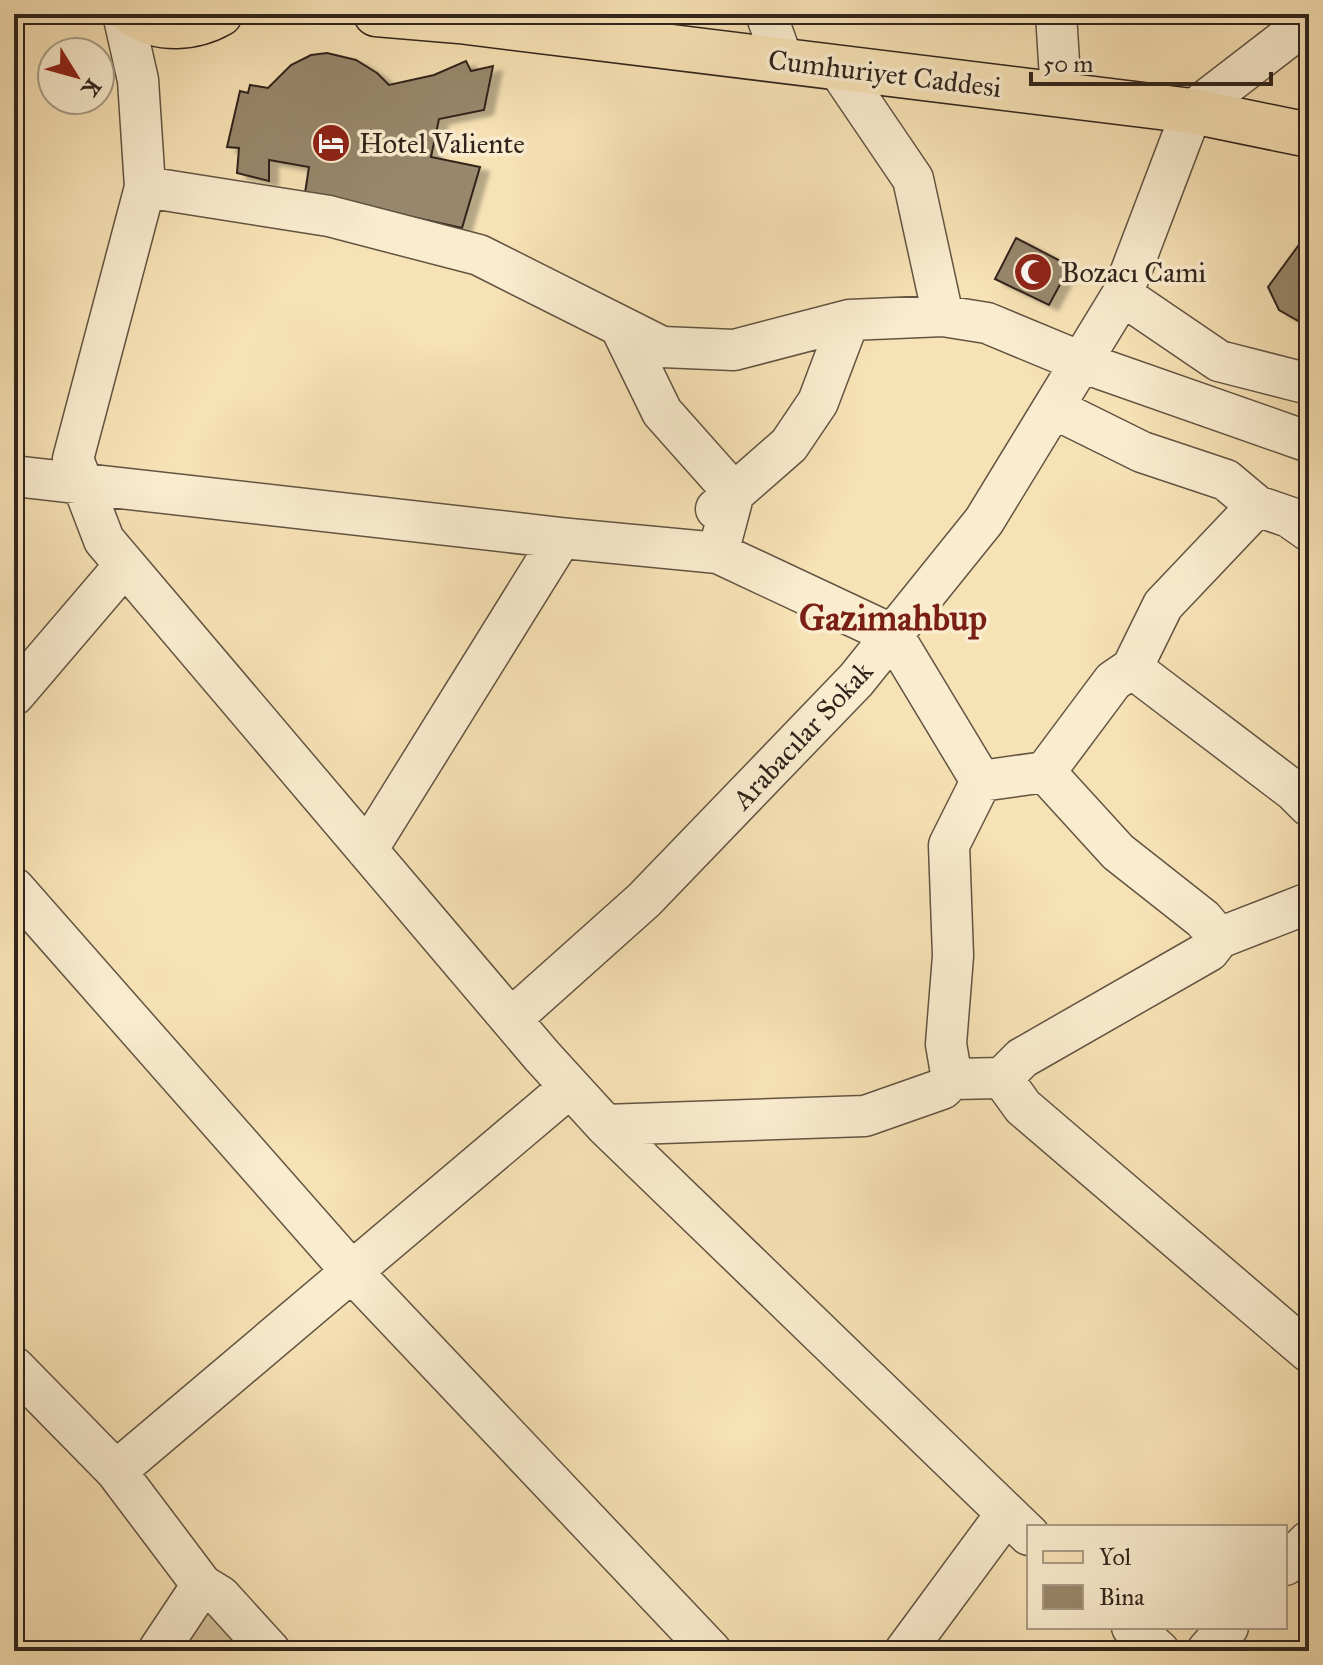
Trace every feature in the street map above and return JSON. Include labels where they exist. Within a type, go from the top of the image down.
[{"type":"main road","points":[[134,14],[143,20],[168,26],[193,25],[220,14]]},
{"type":"main road","name":"Cumhuriyet Caddesi","points":[[376,14],[452,18],[1061,94],[1192,111],[1309,135]]},
{"type":"street","points":[[123,14],[138,80],[145,187],[73,459],[104,540],[511,1019],[605,1125],[1018,1524],[905,1651]]},
{"type":"street","points":[[766,14],[783,61]]},
{"type":"street","points":[[1056,14],[1061,94]]},
{"type":"street","points":[[1192,111],[1309,21]]},
{"type":"street","points":[[837,67],[913,179],[943,316]]},
{"type":"street","name":"Arabacılar Sokak","points":[[511,1019],[644,900],[856,680],[984,521],[1122,295],[1192,111]]},
{"type":"street","points":[[145,187],[329,216],[479,255],[662,347],[734,350],[849,320],[943,316],[987,323],[1081,362],[1309,442]]},
{"type":"street","points":[[1122,295],[1219,361],[1309,384]]},
{"type":"street","points":[[670,548],[789,445],[818,402],[849,320]]},
{"type":"street","points":[[621,328],[662,412],[734,493]]},
{"type":"street","points":[[1053,408],[1142,452],[1226,480],[1257,506],[1289,517],[1309,531]]},
{"type":"street","points":[[14,476],[718,553],[893,635],[981,781]]},
{"type":"street","points":[[718,553],[734,493]]},
{"type":"street","points":[[981,781],[1045,772],[1113,681],[1132,668],[1163,605],[1257,506]]},
{"type":"street","points":[[367,850],[561,538]]},
{"type":"street","points":[[14,695],[125,565]]},
{"type":"street","points":[[1132,668],[1294,791],[1309,806]]},
{"type":"street","points":[[1045,772],[1118,852],[1203,919],[1219,938]]},
{"type":"street","points":[[952,1079],[946,1044],[953,956],[949,845],[981,781]]},
{"type":"street","points":[[14,888],[353,1273],[711,1651]]},
{"type":"street","points":[[605,1125],[865,1116],[942,1089],[952,1079],[1002,1078],[1022,1058],[1209,951],[1219,938],[1309,903]]},
{"type":"street","points":[[1002,1078],[1023,1107],[1309,1352]]},
{"type":"street","points":[[116,1471],[570,1087]]},
{"type":"street","points":[[22,1391],[116,1471],[202,1585],[220,1596],[270,1651]]},
{"type":"street","points":[[1287,1563],[1309,1541]]},
{"type":"street","points":[[158,1651],[202,1585]]},
{"type":"street","points":[[1134,1629],[1159,1651]]},
{"type":"street","points":[[1207,1651],[1226,1629]]},
{"type":"shaded area","points":[[206,1598],[254,1651],[173,1651]]},
{"type":"building","name":"Hotel Valiente","points":[[327,53],[356,60],[389,85],[434,75],[466,61],[471,71],[493,66],[484,110],[439,119],[431,157],[480,167],[462,228],[305,193],[309,167],[269,160],[269,181],[237,173],[239,148],[227,147],[240,91],[248,93],[250,85],[268,88],[291,65],[311,55]]},
{"type":"building","points":[[1309,231],[1309,327],[1279,310],[1268,287]]},
{"type":"building","name":"Bozacı Cami","points":[[1016,238],[1070,266],[1049,305],[995,279]]},
{"type":"place","name":"Hotel Valiente","points":[[331,143]]},
{"type":"place","name":"Bozacı Cami","points":[[1033,272]]},
{"type":"district","name":"Gazimahbup","points":[[893,617]]}]
